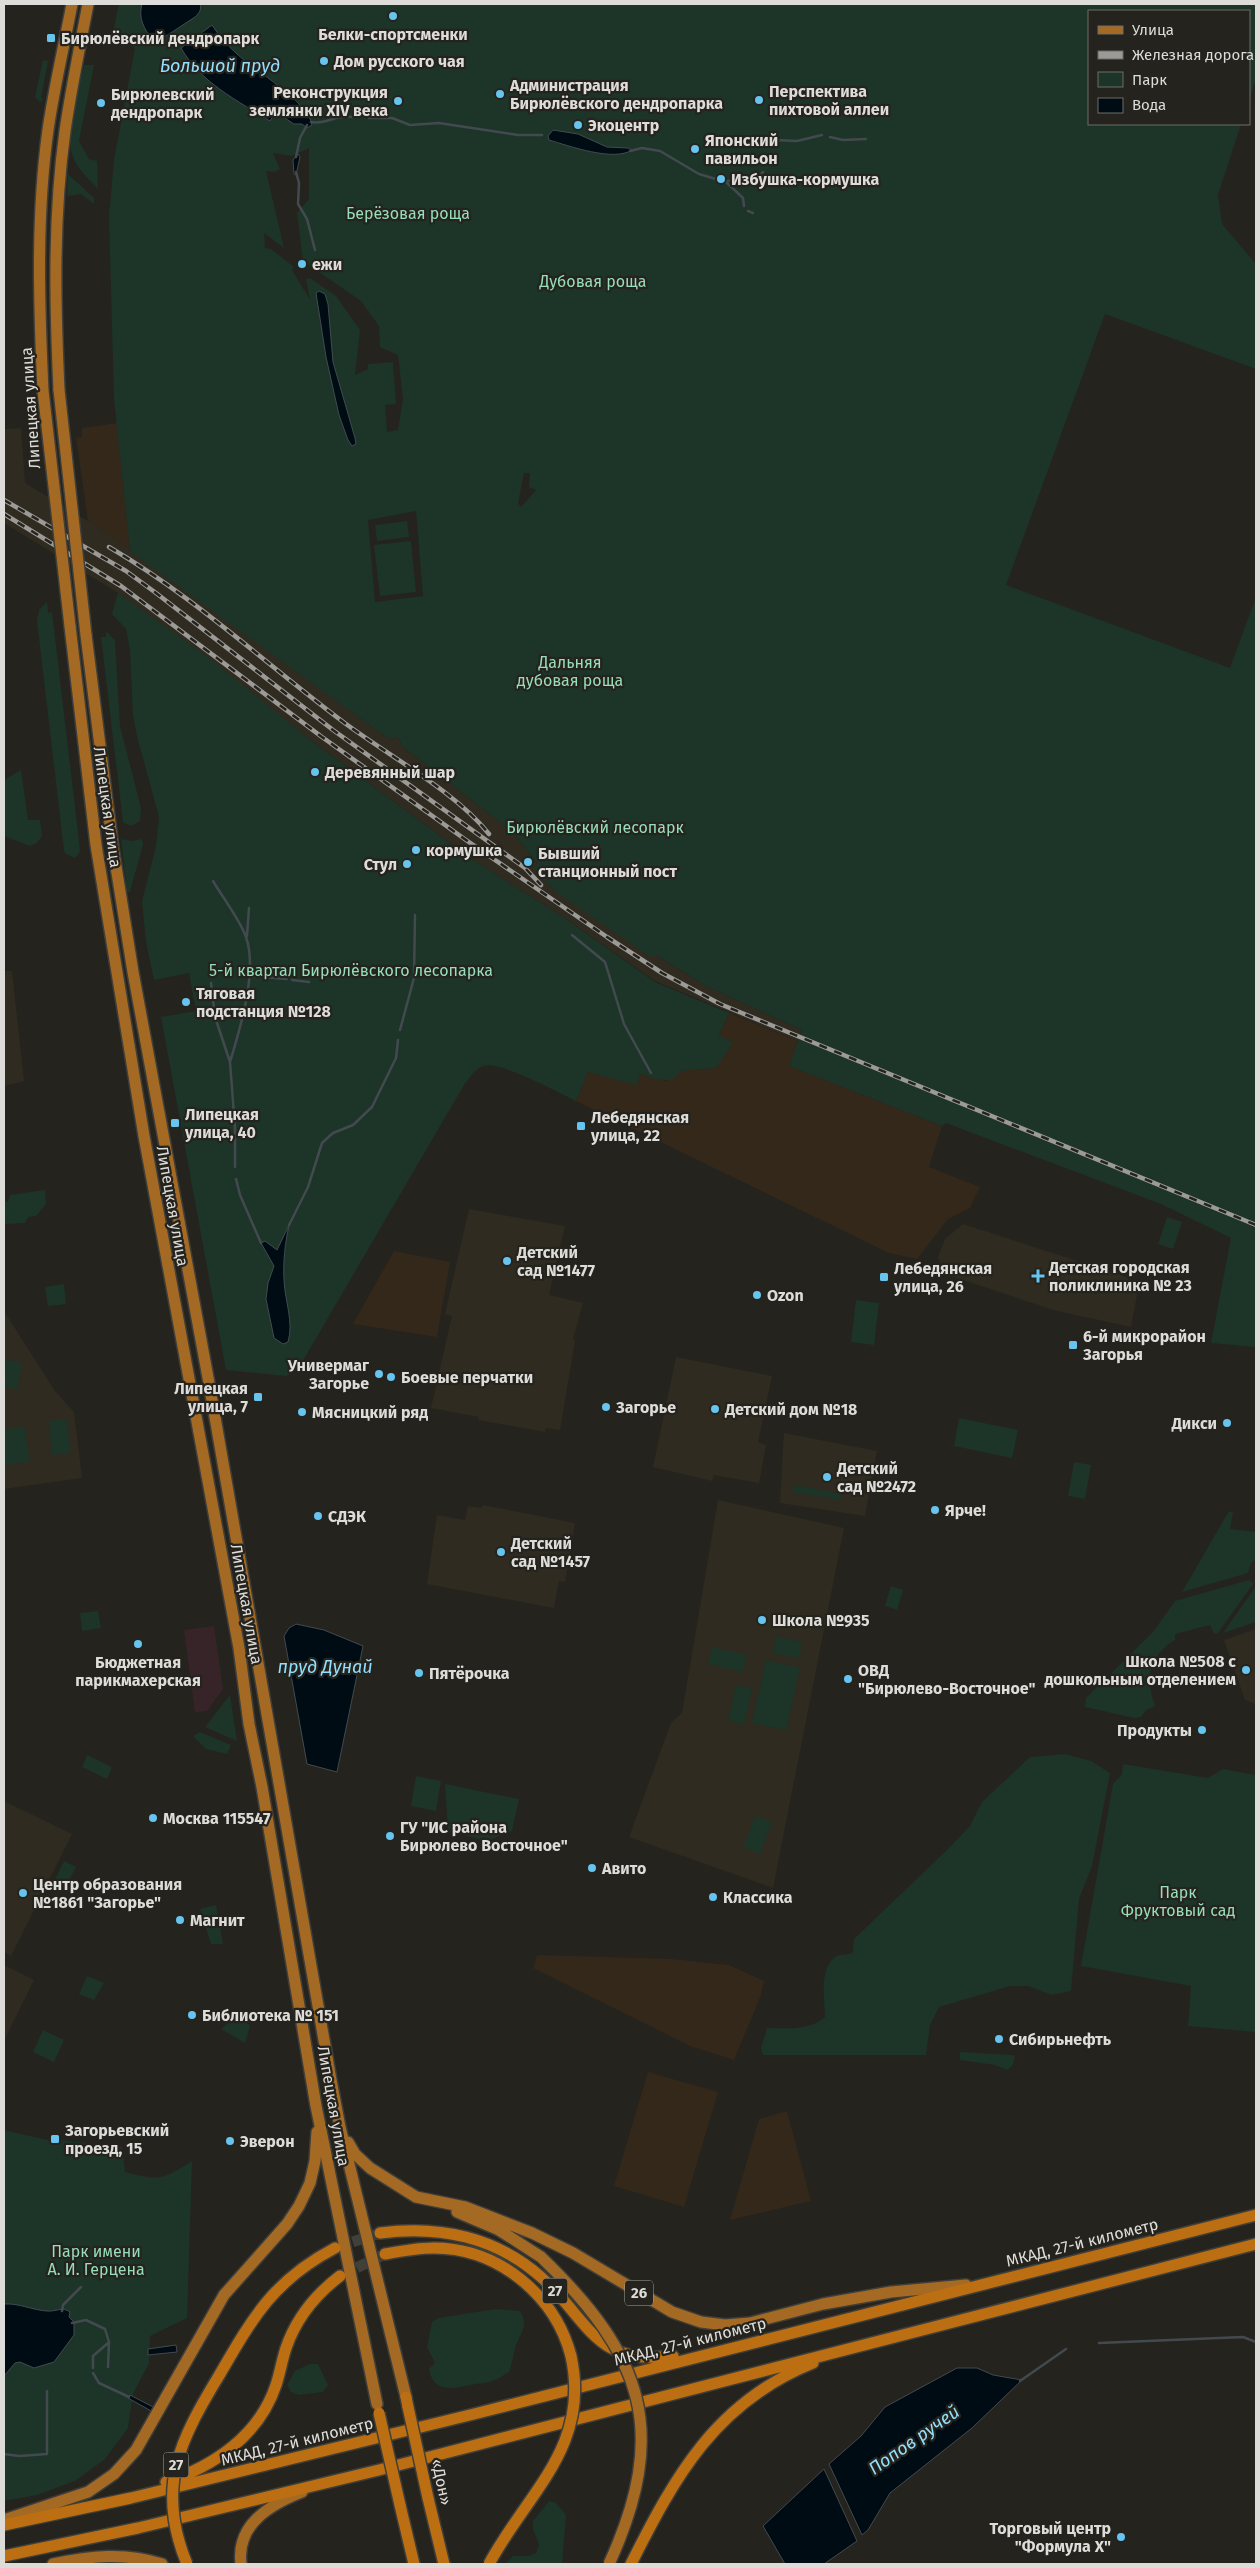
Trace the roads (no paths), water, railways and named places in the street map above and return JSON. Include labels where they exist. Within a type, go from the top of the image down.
[{"type":"highway","name":"МКАД, 27-й километр","points":[[91,2507],[1256,2215]]},
{"type":"highway","name":"27","points":[[380,2233],[407,2230],[447,2232],[479,2240],[508,2253],[541,2278],[599,2341],[612,2350],[628,2356],[653,2359],[719,2350]]},
{"type":"highway","points":[[4,2556],[138,2528],[326,2482],[1256,2244]]},
{"type":"highway","name":"27","points":[[187,2564],[175,2525],[173,2479],[184,2436],[252,2319],[268,2298],[301,2268],[334,2248]]},
{"type":"highway","points":[[385,2254],[420,2248],[448,2249],[470,2253],[502,2266],[526,2283],[545,2303],[561,2329],[571,2356],[574,2378],[573,2410],[562,2449],[553,2468],[489,2564]]},
{"type":"highway","points":[[4,2525],[91,2507],[192,2474],[234,2446],[256,2422],[266,2407],[276,2385],[285,2350],[295,2326],[313,2301],[340,2276]]},
{"type":"highway","points":[[631,2564],[673,2484],[693,2454],[716,2428],[742,2405],[780,2379],[851,2348]]},
{"type":"highway","name":"«Дон»","points":[[407,2402],[444,2564]]},
{"type":"highway","points":[[378,2409],[414,2564]]},
{"type":"main road","name":"Липецкая улица","points":[[72,4],[54,95],[44,163],[40,289],[43,391],[96,845],[144,1136],[240,1648],[249,1724],[262,1787],[316,2106],[378,2409]]},
{"type":"main road","name":"Липецкая улица","points":[[88,4],[65,132],[61,174],[56,242],[59,390],[86,635],[113,848],[134,980],[209,1383],[340,2126],[407,2402]]},
{"type":"main road","points":[[4,2520],[74,2498],[94,2488],[125,2463],[144,2437],[224,2295],[287,2224],[299,2206],[310,2183],[315,2161],[316,2106]]},
{"type":"main road","name":"26","points":[[340,2126],[355,2154],[382,2176],[416,2197],[465,2207],[532,2233],[590,2262],[672,2312],[701,2322],[725,2325],[750,2323],[823,2304],[891,2292],[980,2284]]},
{"type":"main road","points":[[416,2197],[499,2230],[541,2257],[582,2298],[608,2332],[628,2371],[638,2406],[641,2444],[638,2482],[630,2515],[609,2564]]},
{"type":"main road","points":[[241,2564],[243,2538],[255,2519],[290,2497],[326,2482]]},
{"type":"main road","points":[[53,2564],[107,2555],[135,2558],[162,2564]]},
{"type":"water","points":[[142,4],[200,4],[201,8],[195,17],[160,40],[152,39],[144,27],[141,19]]},
{"type":"water","name":"Большой пруд","points":[[212,25],[237,54],[280,87],[301,106],[312,125],[307,128],[302,124],[294,124],[280,115],[273,116],[270,121],[221,90],[199,71],[181,48]]},
{"type":"water","points":[[553,130],[578,134],[607,147],[628,148],[632,150],[624,153],[603,154],[579,149],[549,140],[548,136]]},
{"type":"water","points":[[734,136],[773,138],[775,142],[737,141],[731,139]]},
{"type":"water","points":[[298,154],[300,157],[296,175],[294,174],[293,160]]},
{"type":"water","points":[[319,291],[325,294],[328,304],[333,362],[355,438],[356,444],[352,446],[339,415],[326,357],[316,293]]},
{"type":"water","points":[[289,1225],[286,1239],[284,1273],[290,1334],[288,1342],[283,1344],[274,1338],[266,1299],[268,1283],[274,1266],[261,1243],[265,1241],[277,1250]]},
{"type":"water","name":"пруд Дунай","points":[[296,1624],[324,1630],[363,1646],[337,1772],[307,1764],[284,1636],[289,1628]]},
{"type":"water","points":[[4,2304],[47,2311],[64,2309],[70,2312],[69,2317],[74,2322],[74,2335],[54,2362],[34,2368],[20,2362],[15,2363],[4,2376]]},
{"type":"water","points":[[176,2345],[177,2352],[148,2355],[148,2349]]},
{"type":"water","points":[[957,2368],[977,2368],[993,2375],[1022,2380],[972,2428],[890,2493],[868,2530],[862,2535],[829,2464],[861,2436],[885,2407]]},
{"type":"water","points":[[130,2395],[155,2408],[153,2412],[128,2398]]},
{"type":"water","points":[[824,2469],[857,2541],[824,2564],[785,2564],[763,2526]]},
{"type":"waterway","points":[[311,122],[316,123],[341,117],[352,117]]},
{"type":"waterway","points":[[369,118],[392,118],[410,125],[439,123],[518,135],[542,135]]},
{"type":"waterway","points":[[296,157],[300,138],[307,125]]},
{"type":"waterway","points":[[775,140],[797,141],[822,135]]},
{"type":"waterway","points":[[830,137],[843,140],[866,139]]},
{"type":"waterway","points":[[630,151],[642,148],[660,151],[699,174],[726,182],[743,198],[744,206]]},
{"type":"waterway","points":[[296,172],[299,183],[298,204],[307,219],[315,250]]},
{"type":"waterway","points":[[727,181],[758,177],[763,172]]},
{"type":"waterway","points":[[748,211],[753,213]]},
{"type":"waterway","points":[[213,881],[240,923],[249,951],[249,983],[230,1062]]},
{"type":"waterway","points":[[247,936],[249,908]]},
{"type":"waterway","points":[[400,1030],[414,978],[415,915]]},
{"type":"waterway","points":[[572,935],[605,962],[624,1024],[651,1073]]},
{"type":"waterway","points":[[250,976],[287,979]]},
{"type":"waterway","points":[[292,980],[309,982]]},
{"type":"waterway","points":[[211,983],[215,1017],[230,1062],[235,1128],[235,1167]]},
{"type":"waterway","points":[[289,1225],[308,1187],[322,1143],[333,1133],[353,1125],[372,1107],[396,1058],[398,1040]]},
{"type":"waterway","points":[[236,1179],[240,1195],[261,1243]]},
{"type":"waterway","points":[[62,2311],[63,2305],[81,2287]]},
{"type":"waterway","name":"Попов ручей","points":[[72,2323],[86,2320],[105,2329],[109,2342],[108,2367]]},
{"type":"waterway","name":"Попов ручей","points":[[1099,2343],[1243,2337],[1256,2342]]},
{"type":"waterway","points":[[93,2368],[93,2356],[108,2343]]},
{"type":"waterway","name":"Попов ручей","points":[[1020,2381],[1066,2349]]},
{"type":"waterway","points":[[93,2373],[99,2383],[129,2397]]},
{"type":"waterway","points":[[4,2454],[19,2456],[47,2454],[47,2391]]},
{"type":"tunnel","points":[[337,2247],[380,2233]]},
{"type":"tunnel","points":[[342,2275],[385,2254]]},
{"type":"railway","points":[[4,500],[126,571],[333,730],[525,868],[541,885]]},
{"type":"railway","points":[[4,514],[121,586],[322,737],[466,840],[662,973],[720,1004],[1256,1225]]},
{"type":"railway","points":[[109,547],[140,566],[199,608],[342,721],[439,788],[475,818],[489,834]]},
{"type":"place","name":"Белки-спортсменки","points":[[393,16]]},
{"type":"place","name":"Бирюлёвский дендропарк","points":[[51,38]]},
{"type":"place","name":"Дом русского чая","points":[[324,61]]},
{"type":"place","name":"Администрация Бирюлёвского дендропарка","points":[[500,94]]},
{"type":"place","name":"Перспектива пихтовой аллеи","points":[[759,100]]},
{"type":"place","name":"Реконструкция землянки XIV века","points":[[398,101]]},
{"type":"place","name":"Бирюлевский дендропарк","points":[[101,103]]},
{"type":"place","name":"Экоцентр","points":[[578,125]]},
{"type":"place","name":"Японcкий павильон","points":[[695,149]]},
{"type":"place","name":"Избушка-кормушка","points":[[721,179]]},
{"type":"place","name":"ежи","points":[[302,264]]},
{"type":"place","name":"Деревянный шар","points":[[315,772]]},
{"type":"place","name":"кормушка","points":[[416,850]]},
{"type":"place","name":"Бывший станционный пост","points":[[528,862]]},
{"type":"place","name":"Стул","points":[[407,864]]},
{"type":"place","name":"Тяговая подстанция №128","points":[[186,1002]]},
{"type":"place","name":"Липецкая улица, 40","points":[[175,1123]]},
{"type":"place","name":"Лебедянская улица, 22","points":[[581,1126]]},
{"type":"place","name":"Детский сад №1477","points":[[507,1261]]},
{"type":"place","name":"Детская городская поликлиника № 23","points":[[1038,1276]]},
{"type":"place","name":"Лебедянская улица, 26","points":[[884,1277]]},
{"type":"place","name":"Ozon","points":[[757,1295]]},
{"type":"place","name":"6-й микрорайон Загорья","points":[[1073,1345]]},
{"type":"place","name":"Универмаг Загорье","points":[[379,1374]]},
{"type":"place","name":"Боевые перчатки","points":[[391,1377]]},
{"type":"place","name":"Липецкая улица, 7","points":[[258,1397]]},
{"type":"place","name":"Загорье","points":[[606,1407]]},
{"type":"place","name":"Детский дом №18","points":[[715,1409]]},
{"type":"place","name":"Мясницкий ряд","points":[[302,1412]]},
{"type":"place","name":"Дикси","points":[[1227,1423]]},
{"type":"place","name":"Детский сад №2472","points":[[827,1477]]},
{"type":"place","name":"Ярче!","points":[[935,1510]]},
{"type":"place","name":"СДЭК","points":[[318,1516]]},
{"type":"place","name":"Детский сад №1457","points":[[501,1552]]},
{"type":"place","name":"Школа №935","points":[[762,1620]]},
{"type":"place","name":"Бюджетная парикмахерская","points":[[138,1644]]},
{"type":"place","name":"Школа №508 с дошкольным отделением","points":[[1246,1670]]},
{"type":"place","name":"Пятёрочка","points":[[419,1673]]},
{"type":"place","name":"ОВД \"Бирюлево-Восточное\"","points":[[848,1679]]},
{"type":"place","name":"Продукты","points":[[1202,1730]]},
{"type":"place","name":"Москва 115547","points":[[153,1818]]},
{"type":"place","name":"ГУ \"ИС района Бирюлево Восточное\"","points":[[390,1836]]},
{"type":"place","name":"Авито","points":[[592,1868]]},
{"type":"place","name":"Центр образования №1861 \"Загорье\"","points":[[23,1893]]},
{"type":"place","name":"Классика","points":[[713,1897]]},
{"type":"place","name":"Магнит","points":[[180,1920]]},
{"type":"place","name":"Библиотека № 151","points":[[192,2015]]},
{"type":"place","name":"Сибирьнефть","points":[[999,2039]]},
{"type":"place","name":"Загорьевский проезд, 15","points":[[55,2139]]},
{"type":"place","name":"Эверон","points":[[230,2141]]},
{"type":"place","name":"Торговый центр \"Формула X\"","points":[[1121,2537]]},
{"type":"park label","name":"Берёзовая роща","points":[[408,213]]},
{"type":"park label","name":"Дубовая роща","points":[[593,281]]},
{"type":"park label","name":"Дальняя дубовая роща","points":[[570,671]]},
{"type":"park label","name":"Бирюлёвский лесопарк","points":[[595,827]]},
{"type":"park label","name":"5-й квартал Бирюлёвского лесопарка","points":[[351,970]]},
{"type":"park label","name":"Парк Фруктовый сад","points":[[1178,1901]]},
{"type":"park label","name":"Парк имени А. И. Герцена","points":[[96,2260]]}]
